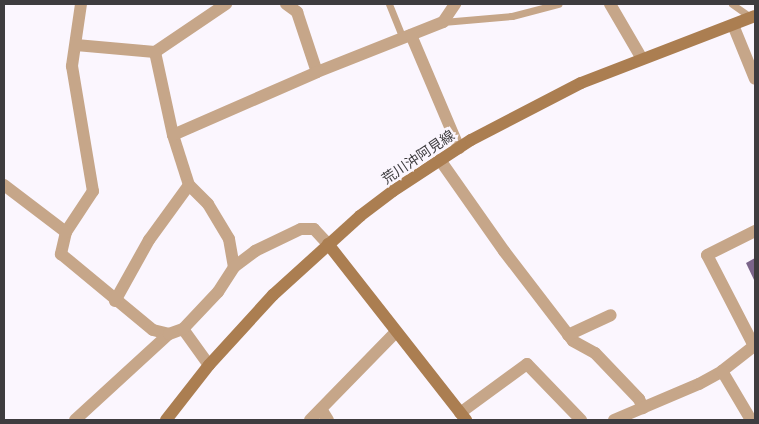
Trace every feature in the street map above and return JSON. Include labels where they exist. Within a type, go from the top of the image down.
[{"type":"main road","name":"荒川沖阿見線","points":[[166,420],[209,365],[273,295],[360,216],[440,160],[529,108],[641,58],[754,17]]},
{"type":"main road","points":[[328,244],[463,417]]},
{"type":"street","points":[[81,4],[72,66],[94,191],[66,232],[62,254],[115,301],[153,330],[168,334]]},
{"type":"street","points":[[76,45],[155,52],[226,4]]},
{"type":"street","points":[[286,4],[297,12],[317,72]]},
{"type":"street","points":[[173,135],[317,72],[443,22],[455,4]]},
{"type":"street","points":[[610,4],[641,58]]},
{"type":"street","points":[[733,25],[755,79]]},
{"type":"street","points":[[407,37],[459,148]]},
{"type":"street","points":[[155,52],[173,135],[189,185],[208,204],[229,239],[234,267]]},
{"type":"street","points":[[440,160],[493,236],[568,335],[595,353],[639,399],[643,408]]},
{"type":"street","points":[[4,185],[66,232]]},
{"type":"street","points":[[115,301],[148,240],[189,185]]},
{"type":"street","points":[[75,420],[168,334],[183,329],[218,292],[234,267],[255,251],[301,229],[314,229],[328,244]]},
{"type":"street","points":[[614,420],[722,371],[754,346],[707,255],[755,231]]},
{"type":"street","points":[[568,335],[611,315]]},
{"type":"street","points":[[183,329],[209,365]]},
{"type":"street","points":[[310,420],[396,332]]},
{"type":"street","points":[[463,417],[528,364],[581,420]]},
{"type":"street","points":[[722,371],[751,420]]},
{"type":"street","points":[[321,409],[328,420]]},
{"type":"lane","points":[[390,4],[407,37]]},
{"type":"lane","points":[[443,22],[512,16],[558,4]]},
{"type":"lane","points":[[732,4],[754,17]]},
{"type":"building","points":[[755,258],[755,282],[746,263]]}]
